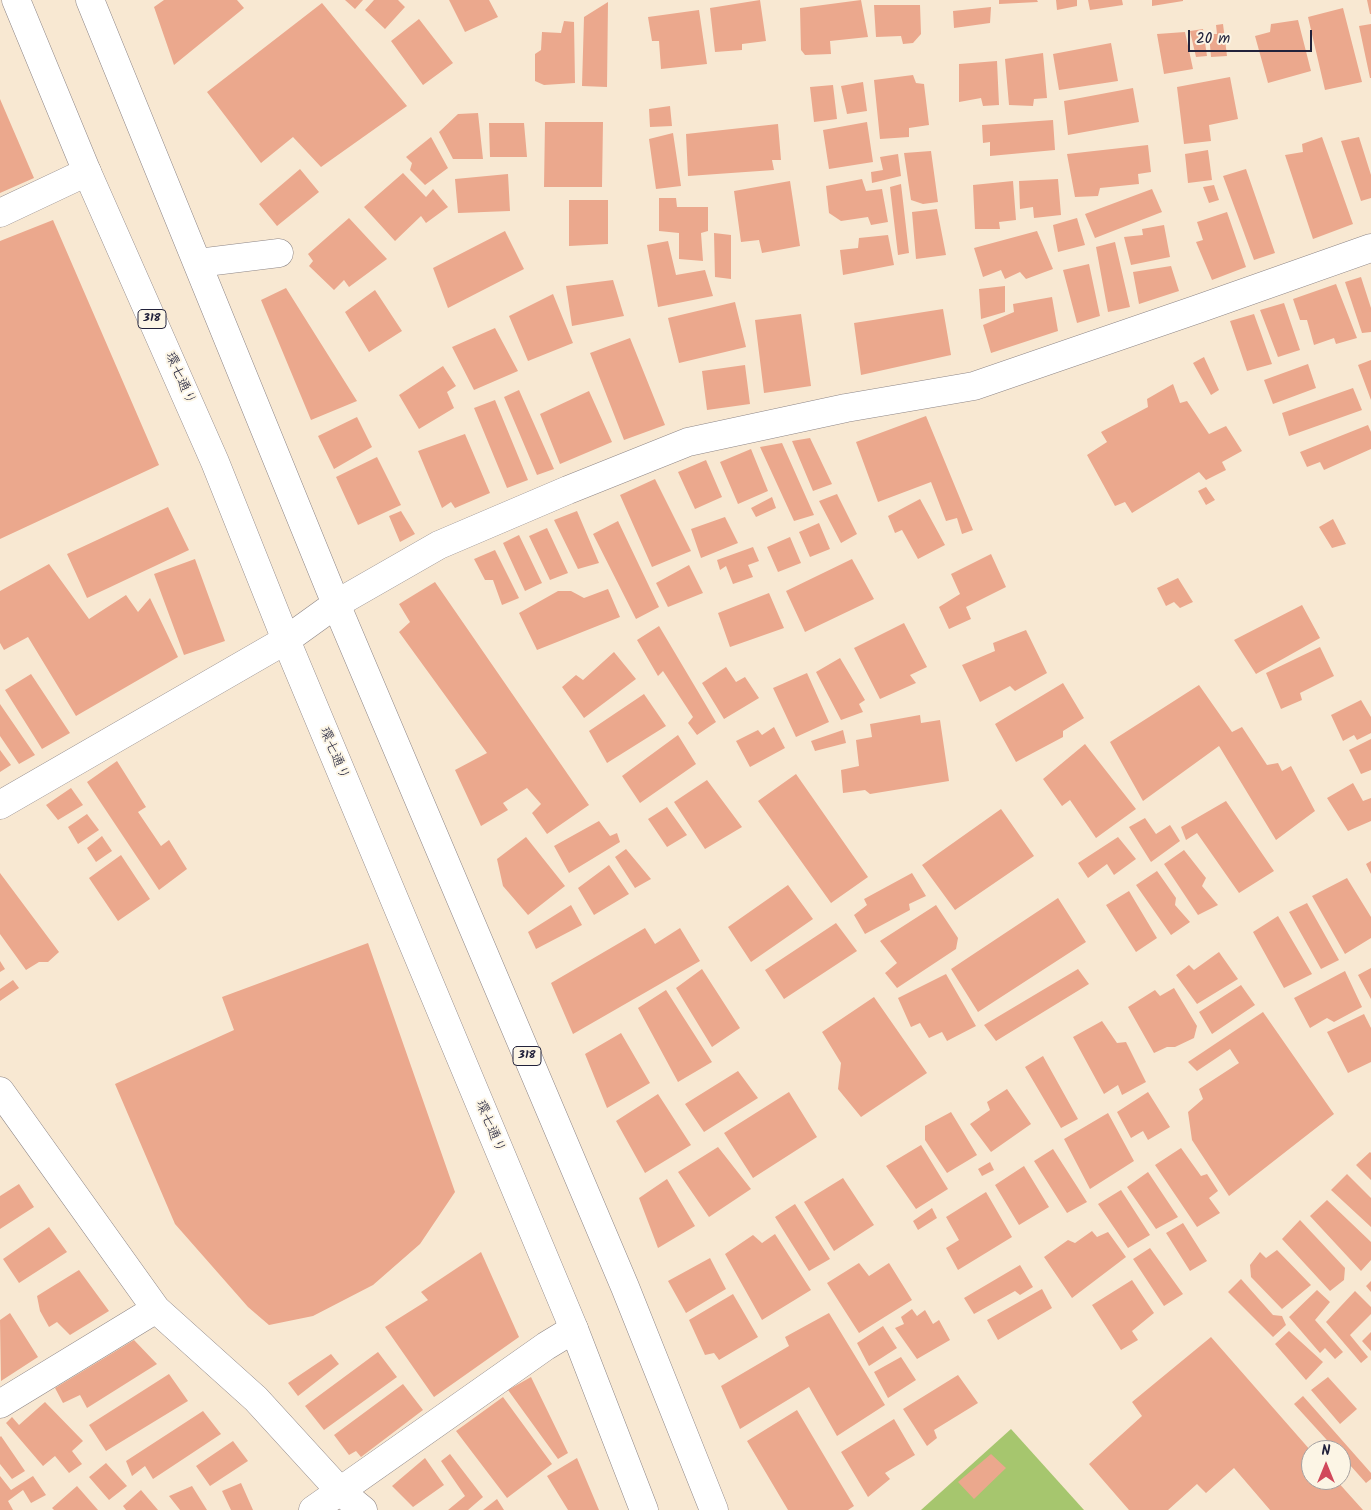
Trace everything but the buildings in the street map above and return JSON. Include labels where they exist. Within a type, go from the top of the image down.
[{"type":"main road","name":"環七通り","points":[[16,0],[88,172],[215,462],[286,640],[574,1329],[644,1510]]},
{"type":"main road","name":"318","points":[[90,0],[336,604],[625,1287],[714,1510]]},
{"type":"main road","points":[[0,213],[88,172]]},
{"type":"main road","points":[[0,805],[286,640],[336,604],[439,545],[568,490],[688,442],[846,408],[974,386],[1198,310],[1371,248]]},
{"type":"main road","points":[[198,263],[279,253]]},
{"type":"main road","points":[[0,1091],[156,1309],[256,1398],[341,1492],[363,1510]]},
{"type":"main road","points":[[0,1404],[156,1309]]},
{"type":"main road","points":[[313,1510],[546,1346],[574,1329]]},
{"type":"green space","points":[[1011,1429],[1084,1510],[921,1510]]}]
